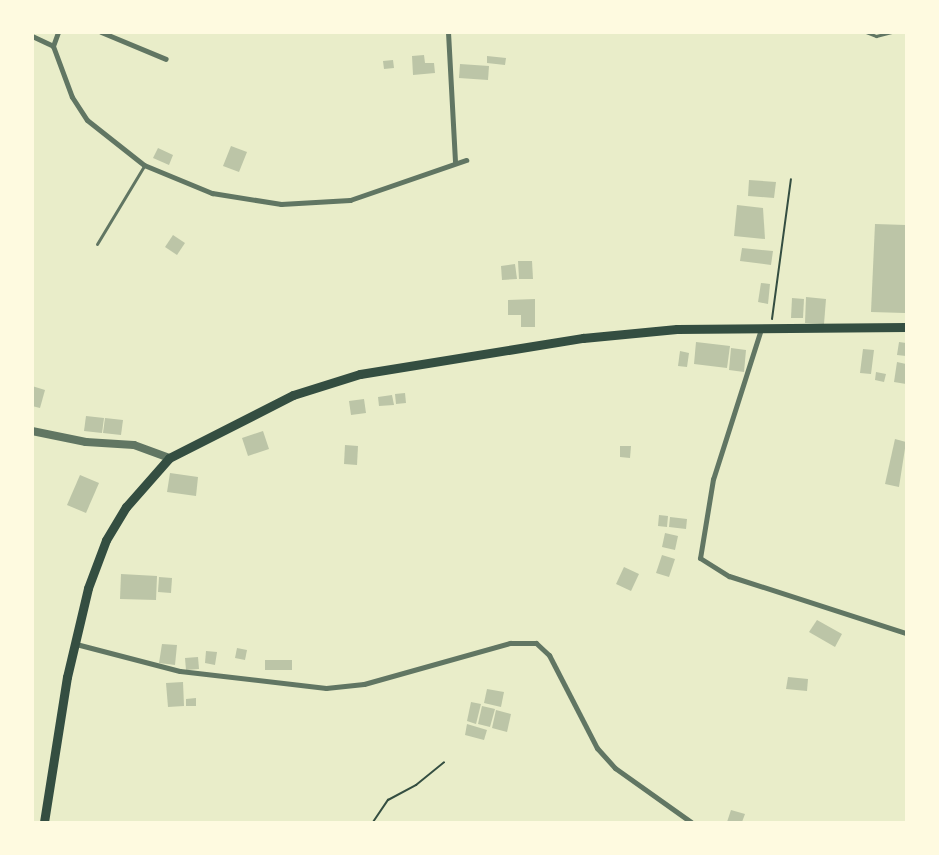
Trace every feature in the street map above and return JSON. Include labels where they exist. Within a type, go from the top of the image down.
[{"type":"main road","points":[[44,822],[88,588],[106,540],[141,485],[169,458],[293,396],[340,378],[583,338],[677,329],[906,327]]},
{"type":"street","points":[[58,32],[53,46],[81,114],[144,165],[212,193],[281,204],[350,200],[392,188],[455,162],[466,160]]},
{"type":"street","points":[[101,32],[166,59]]},
{"type":"street","points":[[448,32],[455,162]]},
{"type":"street","points":[[32,36],[53,46]]},
{"type":"street","points":[[766,329],[713,478],[700,558],[729,576],[906,633]]},
{"type":"street","points":[[32,431],[86,442],[134,445],[169,458]]},
{"type":"street","points":[[76,644],[180,671],[326,688],[364,684],[510,643],[536,643],[548,655],[597,748],[615,768],[691,822]]},
{"type":"lane","points":[[866,32],[876,36],[892,32]]},
{"type":"lane","points":[[97,244],[144,165]]},
{"type":"path","points":[[766,329],[791,179]]},
{"type":"path","points":[[373,822],[388,800],[416,785],[444,762]]},
{"type":"building","points":[[424,55],[425,63],[434,63],[435,73],[413,75],[412,56]]},
{"type":"building","points":[[487,56],[506,58],[505,65],[487,63]]},
{"type":"building","points":[[393,60],[394,68],[384,69],[383,61]]},
{"type":"building","points":[[460,64],[489,66],[488,80],[459,78]]},
{"type":"building","points":[[231,146],[247,152],[239,172],[223,166]]},
{"type":"building","points":[[158,148],[173,155],[169,165],[153,158]]},
{"type":"building","points":[[749,180],[776,182],[774,198],[748,196]]},
{"type":"building","points":[[737,205],[763,208],[765,239],[734,236]]},
{"type":"building","points":[[875,224],[906,225],[905,313],[871,312]]},
{"type":"building","points":[[173,235],[185,243],[177,255],[165,247]]},
{"type":"building","points":[[742,248],[773,251],[771,265],[740,261]]},
{"type":"building","points":[[518,261],[532,261],[533,279],[519,279]]},
{"type":"building","points":[[515,264],[517,279],[502,280],[501,266]]},
{"type":"building","points":[[761,283],[770,284],[768,304],[758,302]]},
{"type":"building","points":[[806,297],[826,299],[824,324],[805,323]]},
{"type":"building","points":[[792,298],[804,299],[803,318],[791,318]]},
{"type":"building","points":[[535,299],[535,327],[521,327],[521,315],[508,315],[508,300]]},
{"type":"building","points":[[696,342],[730,346],[727,368],[694,364]]},
{"type":"building","points":[[899,342],[906,343],[906,356],[897,355]]},
{"type":"building","points":[[731,348],[746,350],[744,372],[729,370]]},
{"type":"building","points":[[863,349],[874,350],[871,374],[860,373]]},
{"type":"building","points":[[680,351],[689,353],[687,367],[678,366]]},
{"type":"building","points":[[897,362],[906,364],[906,384],[894,382]]},
{"type":"building","points":[[876,372],[886,374],[884,382],[875,380]]},
{"type":"building","points":[[32,386],[45,390],[40,408],[32,406]]},
{"type":"building","points":[[405,393],[406,403],[396,404],[395,394]]},
{"type":"building","points":[[392,395],[394,405],[379,406],[378,397]]},
{"type":"building","points":[[364,399],[366,413],[351,415],[349,401]]},
{"type":"building","points":[[86,416],[104,418],[102,433],[84,431]]},
{"type":"building","points":[[105,418],[123,420],[121,435],[103,433]]},
{"type":"building","points":[[263,431],[269,449],[248,456],[242,438]]},
{"type":"building","points":[[895,439],[906,442],[899,487],[885,484]]},
{"type":"building","points":[[345,445],[358,446],[357,465],[344,464]]},
{"type":"building","points":[[620,446],[631,446],[630,458],[620,457]]},
{"type":"building","points":[[170,473],[198,477],[196,496],[167,492]]},
{"type":"building","points":[[80,475],[99,483],[86,513],[67,505]]},
{"type":"building","points":[[659,515],[668,516],[667,527],[658,526]]},
{"type":"building","points":[[670,517],[687,519],[686,529],[669,527]]},
{"type":"building","points":[[665,533],[678,536],[675,550],[662,547]]},
{"type":"building","points":[[662,555],[675,559],[669,577],[656,573]]},
{"type":"building","points":[[624,567],[639,574],[631,591],[616,584]]},
{"type":"building","points":[[121,574],[157,576],[156,600],[120,599]]},
{"type":"building","points":[[159,577],[172,578],[171,593],[158,592]]},
{"type":"building","points":[[817,620],[842,634],[835,647],[809,632]]},
{"type":"building","points":[[162,644],[177,645],[175,665],[159,663]]},
{"type":"building","points":[[237,648],[247,650],[245,660],[235,658]]},
{"type":"building","points":[[206,651],[217,652],[215,665],[205,663]]},
{"type":"building","points":[[198,657],[199,669],[186,670],[185,658]]},
{"type":"building","points":[[265,660],[292,660],[292,670],[265,670]]},
{"type":"building","points":[[788,677],[808,679],[807,691],[786,689]]},
{"type":"building","points":[[183,682],[184,706],[168,707],[166,683]]},
{"type":"building","points":[[487,689],[504,692],[501,707],[484,703]]},
{"type":"building","points":[[196,698],[196,706],[186,706],[186,699]]},
{"type":"building","points":[[471,702],[481,704],[476,724],[467,721]]},
{"type":"building","points":[[482,706],[495,709],[490,727],[478,724]]},
{"type":"building","points":[[496,710],[511,714],[507,732],[492,728]]},
{"type":"building","points":[[467,724],[487,730],[484,740],[465,735]]},
{"type":"building","points":[[731,810],[745,814],[742,822],[727,822]]}]
